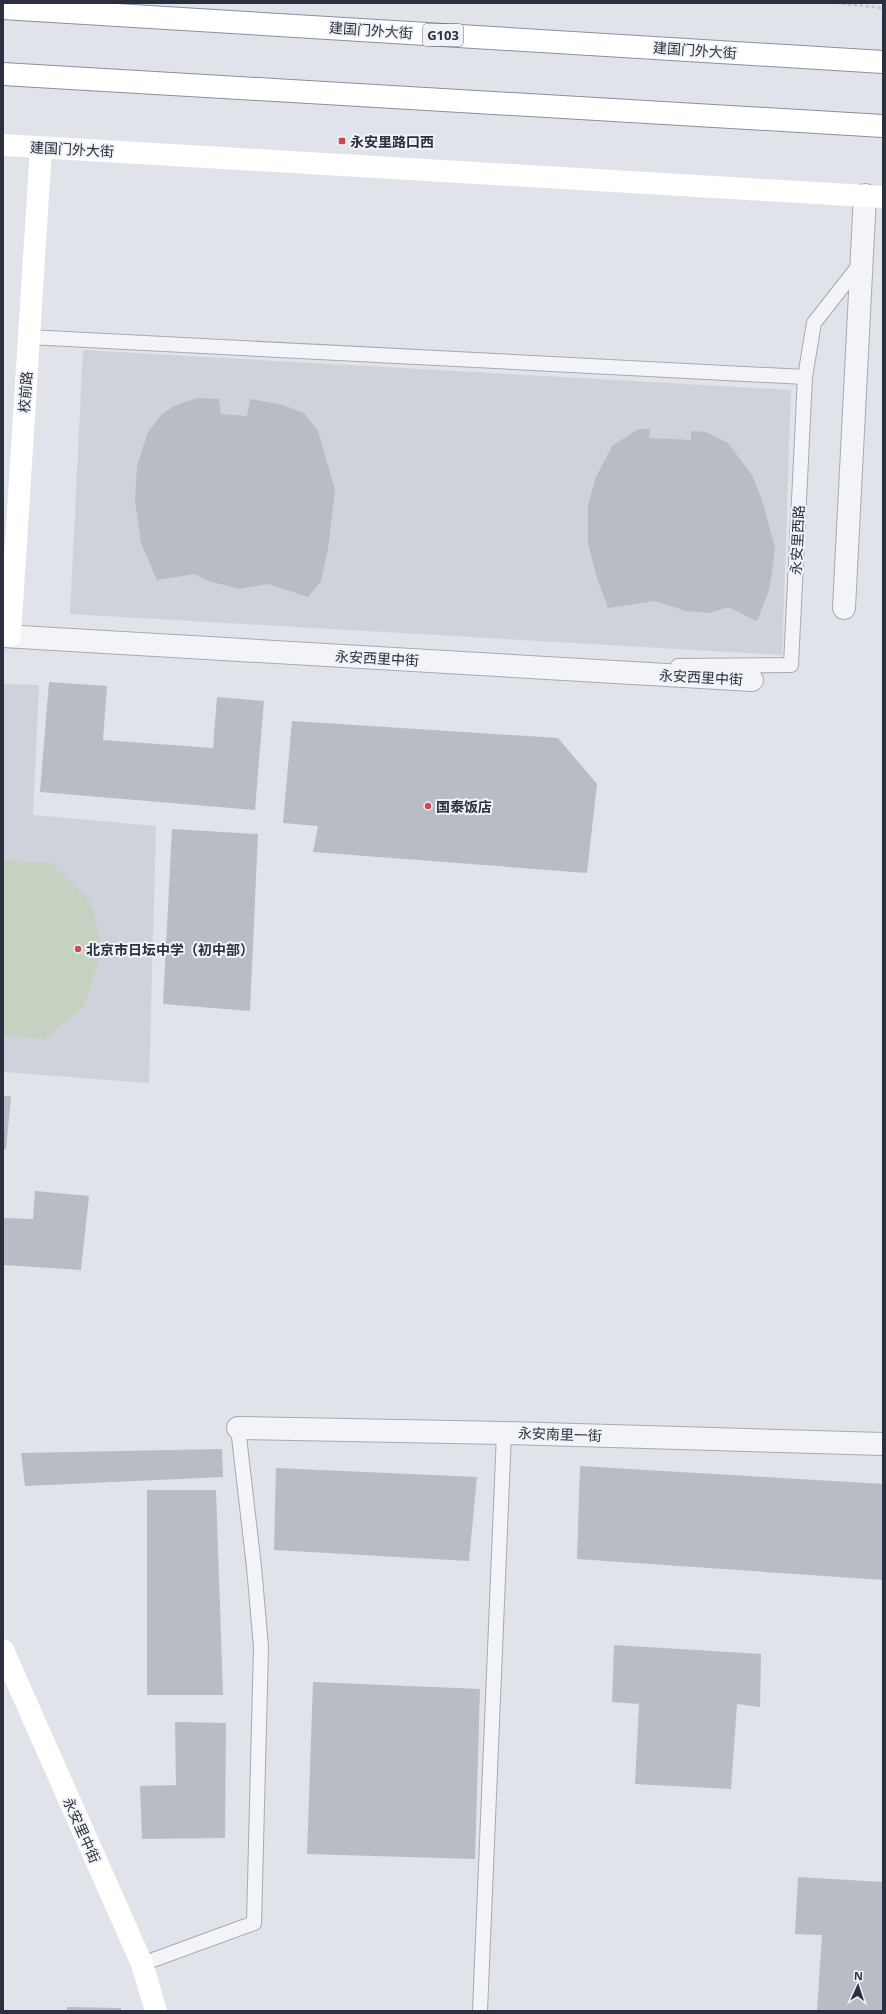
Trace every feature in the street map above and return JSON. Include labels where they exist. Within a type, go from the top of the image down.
[{"type":"main road","name":"建国门外大街","points":[[3,8],[883,62]]},
{"type":"main road","points":[[3,74],[883,126]]},
{"type":"main road","name":"建国门外大街","points":[[3,145],[874,196]]},
{"type":"main road","name":"校前路","points":[[6,636],[41,148]]},
{"type":"main road","name":"永安里中街","points":[[3,1650],[142,1964],[156,2011]]},
{"type":"street","points":[[844,608],[862,261],[874,196]]},
{"type":"street","name":"永安西里中街","points":[[6,636],[752,680]]},
{"type":"street","name":"永安南里一街","points":[[238,1428],[504,1433],[883,1444]]},
{"type":"lane","name":"永安里西路","points":[[619,673],[670,666],[791,665],[805,376],[814,322],[862,261]]},
{"type":"lane","points":[[28,337],[805,376]]},
{"type":"lane","points":[[142,1964],[254,1923],[261,1647],[254,1567],[238,1428]]},
{"type":"lane","points":[[480,2011],[504,1433]]},
{"type":"path","points":[[836,3],[883,8]]},
{"type":"shaded area","points":[[83,350],[791,390],[782,655],[70,614]]},
{"type":"shaded area","name":"北京市日坛中学（初中部）","points":[[3,684],[39,685],[33,815],[156,826],[149,1083],[3,1072]]},
{"type":"green space","points":[[3,860],[51,863],[91,902],[102,950],[84,1006],[45,1039],[3,1036]]},
{"type":"building","points":[[197,398],[219,399],[221,414],[247,416],[250,399],[279,404],[304,413],[318,431],[335,490],[328,549],[321,581],[308,597],[268,584],[239,589],[205,580],[195,574],[157,580],[141,543],[135,500],[137,466],[148,432],[162,414],[174,406]]},
{"type":"building","points":[[638,429],[650,429],[649,438],[691,440],[691,431],[706,432],[728,443],[752,475],[763,503],[775,548],[770,587],[757,621],[728,607],[710,613],[686,611],[655,601],[608,608],[596,575],[588,543],[588,505],[596,477],[612,446]]},
{"type":"building","points":[[49,682],[107,686],[103,740],[213,748],[217,697],[264,701],[255,810],[40,792]]},
{"type":"building","points":[[292,721],[558,738],[597,784],[587,873],[313,852],[318,826],[283,823]]},
{"type":"building","points":[[172,829],[258,834],[250,1011],[163,1004]]},
{"type":"building","points":[[3,1096],[11,1096],[6,1149],[3,1149]]},
{"type":"building","points":[[35,1191],[89,1196],[81,1270],[3,1265],[3,1218],[33,1219]]},
{"type":"building","points":[[222,1449],[223,1477],[25,1486],[21,1453]]},
{"type":"building","points":[[580,1466],[883,1484],[883,1580],[577,1559]]},
{"type":"building","points":[[276,1468],[477,1477],[469,1561],[274,1550]]},
{"type":"building","points":[[147,1490],[216,1490],[223,1695],[147,1695]]},
{"type":"building","points":[[614,1645],[761,1654],[760,1707],[737,1704],[731,1789],[635,1784],[639,1704],[612,1702]]},
{"type":"building","points":[[313,1682],[480,1689],[475,1859],[307,1854]]},
{"type":"building","points":[[175,1722],[226,1723],[225,1838],[142,1839],[140,1786],[176,1785]]},
{"type":"building","points":[[798,1877],[883,1882],[883,2011],[817,2011],[822,1935],[795,1934]]},
{"type":"building","points":[[67,2007],[121,2008],[121,2011],[67,2011]]},
{"type":"place","name":"永安里路口西","points":[[342,141]]},
{"type":"place","name":"国泰饭店","points":[[428,806]]},
{"type":"place","name":"北京市日坛中学（初中部）","points":[[78,949]]}]
